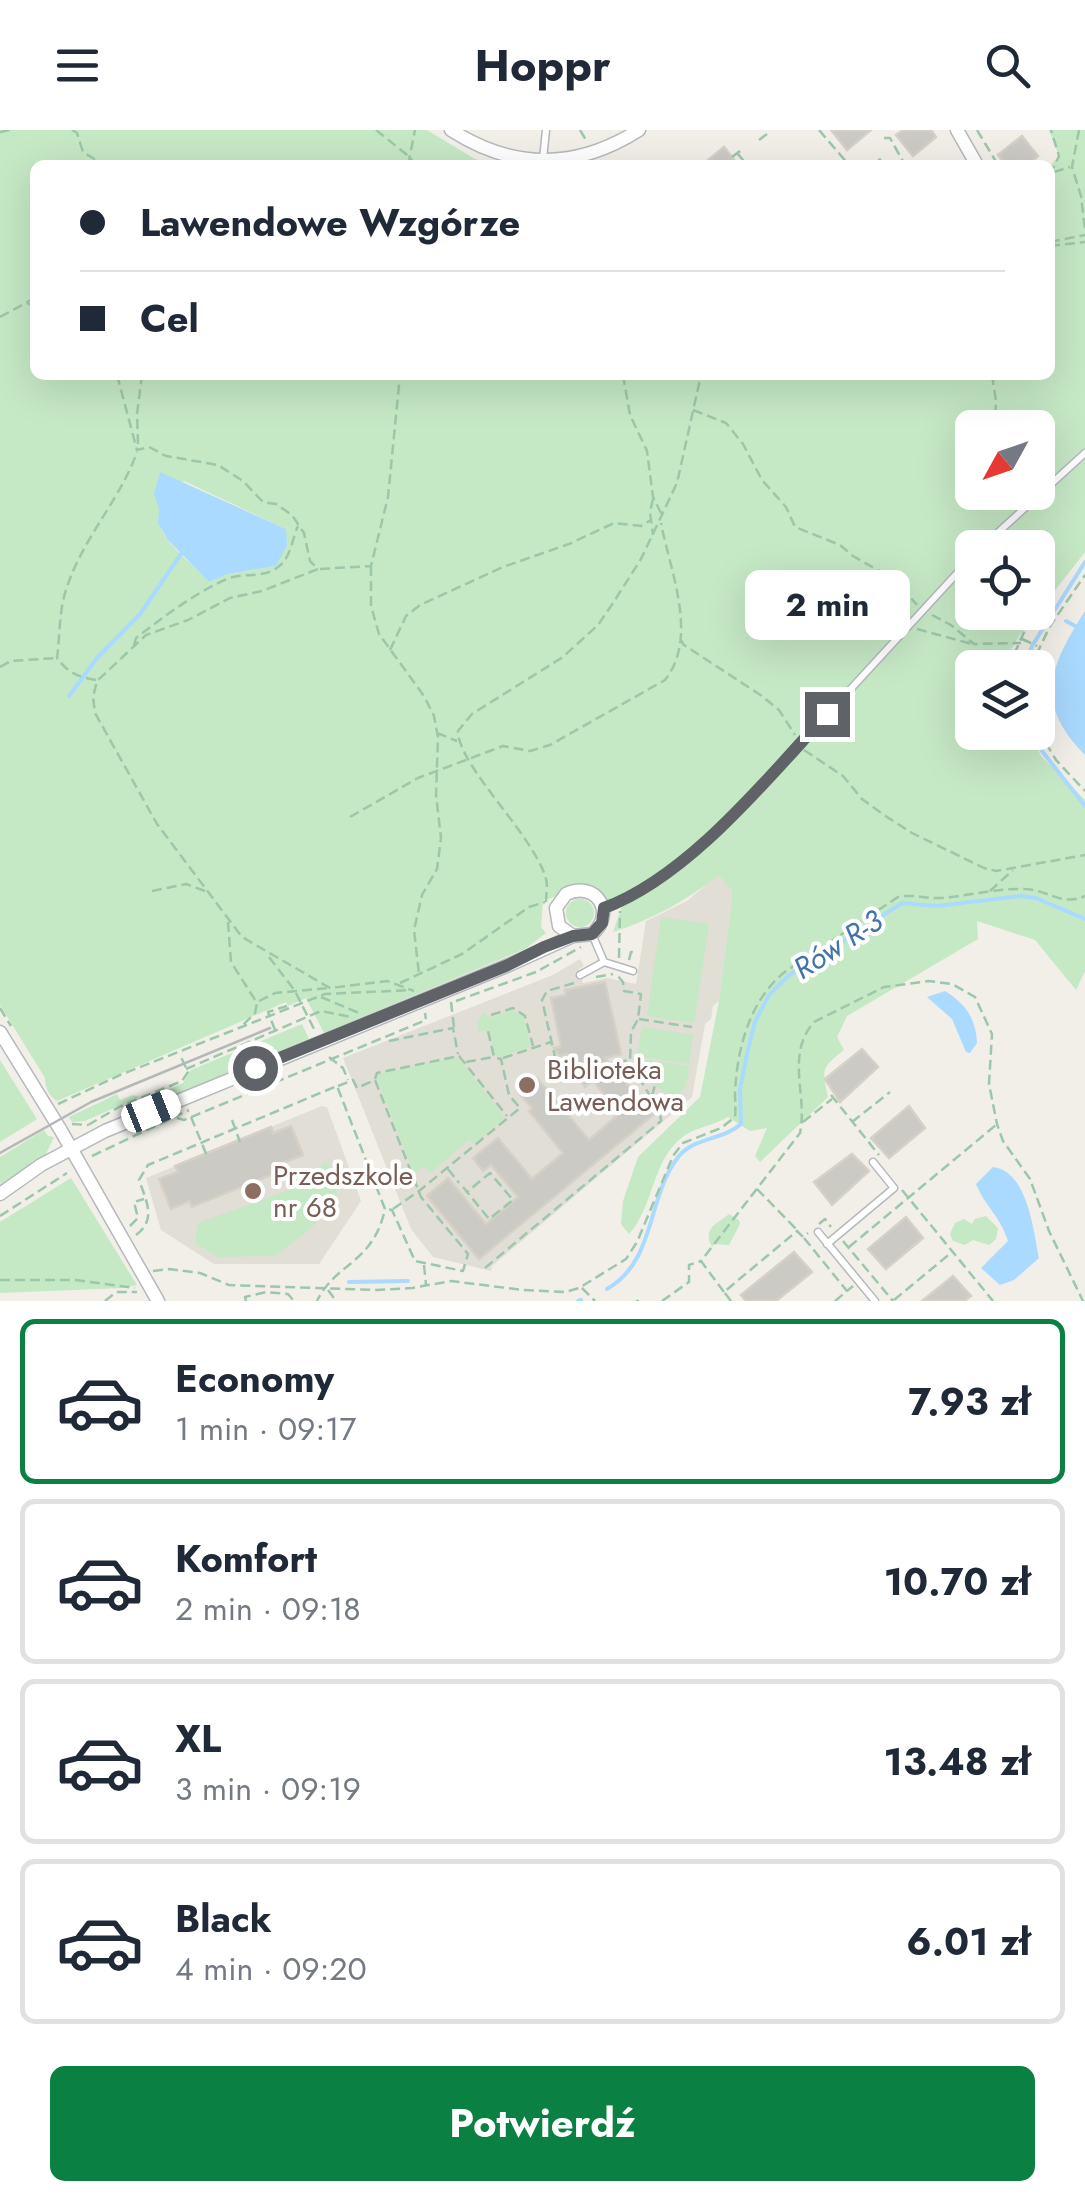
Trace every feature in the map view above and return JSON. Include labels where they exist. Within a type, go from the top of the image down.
[{"type":"street","points":[[451,130],[499,155],[543,160],[592,153],[639,130]]},
{"type":"street","points":[[957,130],[974,160]]},
{"type":"street","points":[[544,947],[559,926],[556,908],[566,894],[588,890],[601,900],[602,923],[590,940],[573,936],[559,926]]},
{"type":"street","points":[[0,1194],[71,1148],[151,1111],[573,936]]},
{"type":"street","points":[[0,1032],[158,1301]]},
{"type":"lane","points":[[543,160],[546,130]]},
{"type":"lane","points":[[1001,530],[1085,453]]},
{"type":"lane","points":[[604,908],[620,902],[708,837],[955,576]]},
{"type":"lane","points":[[590,940],[604,962],[633,971]]},
{"type":"lane","points":[[581,978],[604,962]]},
{"type":"lane","points":[[828,1244],[894,1188],[873,1162]]},
{"type":"lane","points":[[816,1230],[874,1301]]},
{"type":"path","points":[[0,132],[10,130]]},
{"type":"path","points":[[72,130],[77,133],[83,152],[96,160]]},
{"type":"path","points":[[376,130],[411,158]]},
{"type":"path","points":[[580,130],[586,140]]},
{"type":"path","points":[[819,130],[844,160]]},
{"type":"path","points":[[977,130],[995,160]]},
{"type":"path","points":[[1051,130],[1059,153],[1055,164]]},
{"type":"path","points":[[1055,242],[1085,233],[1081,196],[1072,167],[1079,130]]},
{"type":"path","points":[[411,158],[414,131]]},
{"type":"path","points":[[760,140],[768,134]]},
{"type":"path","points":[[884,138],[890,138],[900,160]]},
{"type":"path","points":[[831,146],[838,139]]},
{"type":"path","points":[[898,151],[905,146]]},
{"type":"path","points":[[732,158],[744,148]]},
{"type":"path","points":[[738,153],[743,160]]},
{"type":"path","points":[[838,160],[840,156]]},
{"type":"path","points":[[879,160],[883,157]]},
{"type":"path","points":[[1055,173],[1072,167]]},
{"type":"path","points":[[1055,244],[1085,242]]},
{"type":"path","points":[[0,317],[30,300]]},
{"type":"path","points":[[26,302],[30,304]]},
{"type":"path","points":[[119,380],[137,450]]},
{"type":"path","points":[[98,681],[80,678],[66,670],[57,658],[66,588],[96,528],[128,479],[137,450],[136,414],[141,380]]},
{"type":"path","points":[[400,380],[388,497],[371,566],[373,618],[389,651],[424,696],[437,733],[436,795],[441,838],[437,869],[422,896],[414,930],[418,974]]},
{"type":"path","points":[[623,380],[630,415],[647,451],[654,536]]},
{"type":"path","points":[[546,912],[546,879],[516,824],[458,742],[458,730],[472,714],[562,657],[598,625],[662,519],[676,483],[700,380]]},
{"type":"path","points":[[992,380],[995,410]]},
{"type":"path","points":[[693,410],[726,422],[796,528],[840,545],[895,580],[909,599],[974,644]]},
{"type":"path","points":[[137,450],[148,448],[166,456],[218,465],[242,480],[263,502],[276,504],[292,515],[304,533],[310,561],[318,569]]},
{"type":"path","points":[[350,817],[376,800],[504,746],[530,750],[550,745],[666,680],[676,667],[677,587],[662,519],[653,497]]},
{"type":"path","points":[[389,651],[406,616],[420,605],[614,523],[641,526],[651,520]]},
{"type":"path","points":[[133,646],[136,638],[200,592],[230,577],[258,576],[277,568],[293,545],[298,524]]},
{"type":"path","points":[[330,988],[242,937],[228,920],[157,824],[96,713],[93,697],[98,681],[146,634],[188,620],[230,598],[262,591],[318,569],[371,566]]},
{"type":"path","points":[[1036,650],[1085,575]]},
{"type":"path","points":[[908,627],[974,644],[1021,641],[1037,646]]},
{"type":"path","points":[[1017,650],[1026,630]]},
{"type":"path","points":[[679,638],[684,646],[779,710],[804,750],[844,776],[862,799],[912,833],[984,868],[996,870],[1085,856]]},
{"type":"path","points":[[0,667],[11,661],[57,658]]},
{"type":"path","points":[[437,733],[458,742]]},
{"type":"path","points":[[1050,750],[1085,791]]},
{"type":"path","points":[[1077,857],[1085,865]]},
{"type":"path","points":[[989,892],[1016,868]]},
{"type":"path","points":[[546,879],[553,879],[566,894]]},
{"type":"path","points":[[152,891],[186,884],[207,891]]},
{"type":"path","points":[[152,1271],[169,1268],[200,1273],[229,1285],[325,1290],[426,1286],[451,1281],[551,1292],[581,1286],[626,1258],[637,1242],[666,1168],[683,1143],[721,1128],[735,1117],[742,1044],[750,1018],[770,984],[898,897],[918,894],[934,898],[1027,888],[1073,901],[1085,896]]},
{"type":"path","points":[[398,984],[462,954],[529,907],[546,902]]},
{"type":"path","points":[[620,902],[619,961],[627,962],[631,952],[636,952]]},
{"type":"path","points":[[228,920],[231,962],[256,1002],[255,1012],[243,1026]]},
{"type":"path","points":[[508,1118],[459,1056],[451,1002],[536,972],[590,940]]},
{"type":"path","points":[[265,952],[295,990],[316,1032]]},
{"type":"path","points":[[485,1268],[658,1126],[662,1117],[630,1060],[630,1032],[638,1019],[641,994],[624,991],[616,974],[595,977]]},
{"type":"path","points":[[575,1082],[555,1057],[542,1000],[546,991],[581,978]]},
{"type":"path","points":[[256,1002],[275,993],[387,981],[419,994]]},
{"type":"path","points":[[662,1301],[689,1282],[689,1265],[701,1261],[800,1134],[798,1057],[814,1022],[884,987],[929,981],[964,990],[975,997],[986,1014],[992,1034],[989,1084],[997,1124],[1003,1141],[1030,1180],[1083,1301]]},
{"type":"path","points":[[270,1013],[343,992],[412,990]]},
{"type":"path","points":[[320,997],[364,1014]]},
{"type":"path","points":[[57,1105],[281,1006],[286,1004],[288,1008]]},
{"type":"path","points":[[407,1020],[438,1008]]},
{"type":"path","points":[[491,1015],[513,1008],[525,1016],[533,1046]]},
{"type":"path","points":[[270,1013],[276,1032]]},
{"type":"path","points":[[176,1117],[184,1120],[426,1020],[425,1013]]},
{"type":"path","points":[[186,1069],[308,1017]]},
{"type":"path","points":[[638,1019],[692,1027]]},
{"type":"path","points":[[389,1041],[454,1028]]},
{"type":"path","points":[[488,1031],[494,1056]]},
{"type":"path","points":[[464,1062],[494,1056],[502,1059],[551,1042]]},
{"type":"path","points":[[319,1056],[336,1049]]},
{"type":"path","points":[[69,1124],[88,1124],[182,1081],[186,1069],[179,1052]]},
{"type":"path","points":[[135,1235],[148,1220],[139,1180],[148,1165],[349,1081],[354,1080],[357,1088],[375,1080],[378,1073],[459,1056]]},
{"type":"path","points":[[330,1058],[343,1068],[349,1081]]},
{"type":"path","points":[[386,1209],[392,1210],[419,1192],[520,1108],[509,1095],[502,1059]]},
{"type":"path","points":[[602,1065],[630,1060]]},
{"type":"path","points":[[317,1301],[372,1245],[386,1209],[331,1080]]},
{"type":"path","points":[[375,1080],[419,1192],[468,1254],[463,1271],[415,1260],[392,1210]]},
{"type":"path","points":[[650,1097],[655,1084]]},
{"type":"path","points":[[852,1122],[890,1092]]},
{"type":"path","points":[[802,1122],[832,1096],[888,1166]]},
{"type":"path","points":[[92,1156],[195,1107]]},
{"type":"path","points":[[191,1117],[208,1156]]},
{"type":"path","points":[[232,1120],[240,1142]]},
{"type":"path","points":[[88,1124],[92,1131]]},
{"type":"path","points":[[849,1247],[997,1124]]},
{"type":"path","points":[[448,1168],[459,1182]]},
{"type":"path","points":[[0,1216],[67,1172]]},
{"type":"path","points":[[490,1172],[512,1200],[489,1219],[465,1190],[490,1172]]},
{"type":"path","points":[[894,1188],[898,1185],[993,1301]]},
{"type":"path","points":[[757,1190],[797,1230],[847,1291]]},
{"type":"path","points":[[130,1226],[138,1218],[134,1202],[146,1198]]},
{"type":"path","points":[[803,1238],[825,1219],[893,1301],[952,1252]]},
{"type":"path","points":[[724,1292],[797,1230]]},
{"type":"path","points":[[701,1261],[732,1301]]},
{"type":"path","points":[[424,1263],[426,1286]]},
{"type":"path","points":[[0,1280],[75,1280],[143,1290],[116,1292],[105,1301]]},
{"type":"path","points":[[835,1301],[858,1282]]},
{"type":"path","points":[[581,1286],[595,1301]]},
{"type":"path","points":[[325,1290],[336,1301]]},
{"type":"path","points":[[236,1301],[266,1292],[288,1294],[294,1301]]},
{"type":"shaded area","points":[[719,874],[732,897],[719,1001],[705,1024],[692,1097],[492,1266],[491,1271],[433,1257],[411,1229],[343,1058],[553,975],[580,959],[584,966],[579,969],[583,983],[607,978],[636,984],[646,921],[687,901]]},
{"type":"shaded area","name":"Przedszkole nr 68","points":[[327,1107],[361,1201],[319,1264],[214,1264],[161,1230],[146,1178]]},
{"type":"green space","points":[[0,130],[427,130],[479,160],[30,160],[30,380],[1055,380],[1055,160],[1059,156],[1049,130],[1085,130],[1085,552],[1055,590],[1055,530],[955,530],[955,630],[1024,630],[1011,650],[955,650],[955,750],[1038,750],[1085,800],[1085,971],[1076,990],[1035,940],[977,921],[978,939],[847,1016],[837,1037],[844,1050],[825,1070],[828,1097],[760,1162],[755,1156],[767,1128],[750,1131],[728,1117],[689,1133],[673,1145],[629,1234],[621,1224],[623,1201],[638,1157],[700,1097],[719,1001],[732,897],[732,891],[719,875],[669,908],[613,932],[622,906],[617,899],[608,901],[590,886],[576,887],[543,900],[541,927],[546,933],[525,949],[324,1033],[306,998],[288,1006],[286,1002],[57,1101],[0,1005]],"holes":[[[184,481],[286,529],[276,566],[228,574],[209,582],[165,536],[160,526],[162,505]]]},
{"type":"green space","points":[[580,899],[590,903],[594,913],[590,923],[580,927],[570,923],[566,913],[570,903]]},
{"type":"green space","points":[[661,917],[709,924],[694,1023],[647,1016]]},
{"type":"green space","points":[[512,1010],[524,1017],[530,1047],[499,1057],[495,1055],[489,1030],[478,1032],[478,1021],[484,1012],[491,1018]]},
{"type":"green space","points":[[302,1024],[309,1039],[156,1102],[151,1098],[183,1083],[191,1070]]},
{"type":"green space","points":[[642,1027],[693,1035],[689,1064],[637,1056]]},
{"type":"green space","points":[[457,1057],[505,1118],[473,1144],[469,1140],[430,1173],[424,1166],[414,1173],[377,1079],[379,1074]]},
{"type":"green space","points":[[639,1058],[689,1066],[686,1087],[673,1099],[646,1077]]},
{"type":"green space","points":[[0,1060],[37,1119],[0,1142]]},
{"type":"green space","points":[[117,1094],[120,1100],[139,1097],[85,1121],[72,1122],[69,1117]]},
{"type":"green space","points":[[44,1130],[54,1137],[45,1156],[0,1184],[0,1157]]},
{"type":"green space","points":[[324,1162],[340,1173],[335,1203],[307,1232],[274,1256],[217,1257],[195,1243],[198,1223],[309,1183]]},
{"type":"green space","points":[[71,1178],[137,1285],[0,1293],[0,1222]]},
{"type":"green space","points":[[729,1214],[740,1224],[729,1245],[712,1247],[710,1231]]},
{"type":"green space","points":[[986,1216],[998,1228],[996,1239],[989,1245],[973,1240],[965,1245],[953,1241],[950,1234],[955,1223],[964,1219],[972,1224]]},
{"type":"water","points":[[160,472],[286,529],[287,546],[276,566],[228,574],[209,582],[168,540],[158,523],[159,508],[154,494]]},
{"type":"water","points":[[1085,611],[1085,755],[1069,736],[1055,708],[1055,671]]},
{"type":"water","points":[[945,991],[959,1001],[972,1019],[977,1043],[970,1053],[966,1052],[952,1019],[927,997]]},
{"type":"water","points":[[993,1167],[1005,1171],[1021,1190],[1039,1258],[1014,1280],[1000,1285],[981,1268],[1008,1241],[976,1184]]},
{"type":"building","points":[[831,130],[871,130],[847,150]]},
{"type":"building","points":[[903,130],[931,130],[936,137],[913,156],[896,135]]},
{"type":"building","points":[[1022,136],[1038,156],[1034,160],[1002,160],[998,155]]},
{"type":"building","points":[[724,147],[734,160],[708,160]]},
{"type":"building","points":[[605,982],[621,1054],[605,1058],[653,1115],[479,1259],[427,1196],[448,1178],[486,1224],[518,1197],[491,1165],[483,1171],[473,1158],[498,1138],[532,1179],[563,1153],[529,1111],[532,1108],[517,1091],[516,1082],[537,1078],[589,1140],[620,1113],[593,1081],[585,1087],[574,1073],[579,1068],[567,1054],[559,1056],[554,1048],[561,1046],[551,998],[566,995],[565,990]]},
{"type":"building","points":[[862,1049],[878,1067],[840,1102],[825,1079]]},
{"type":"building","points":[[909,1106],[925,1128],[889,1158],[871,1138]]},
{"type":"building","points":[[291,1126],[303,1155],[285,1162],[288,1168],[192,1207],[189,1201],[171,1209],[159,1179],[178,1172],[175,1166],[271,1127],[273,1133]]},
{"type":"building","points":[[852,1154],[869,1171],[832,1205],[814,1182]]},
{"type":"building","points":[[906,1217],[923,1238],[886,1269],[868,1249]]},
{"type":"building","points":[[794,1252],[812,1272],[776,1301],[746,1301],[741,1295]]},
{"type":"building","points":[[953,1276],[971,1296],[964,1301],[922,1301]]},
{"type":"waterway","points":[[69,696],[97,658],[140,614],[181,554]]},
{"type":"waterway","points":[[1031,650],[1085,562]]},
{"type":"waterway","points":[[1066,621],[1077,627],[1085,624]]},
{"type":"waterway","points":[[1042,750],[1085,806]]},
{"type":"waterway","name":"Rów R-3","points":[[607,1289],[635,1262],[668,1172],[679,1156],[693,1145],[741,1124],[740,1089],[755,1022],[769,995],[788,976],[902,903],[937,906],[1020,896],[1036,898],[1085,919]]},
{"type":"waterway","name":"Rów R-3","points":[[349,1282],[408,1281]]},
{"type":"tram line","points":[[0,1153],[91,1102],[270,1028]]},
{"type":"place","name":"Biblioteka Lawendowa","points":[[527,1085]]},
{"type":"place","name":"Przedszkole nr 68","points":[[253,1191]]},
{"type":"route","points":[[255,1068],[544,947],[573,936],[592,934],[602,923],[604,908],[638,891],[684,858],[760,787],[827,714]]}]
